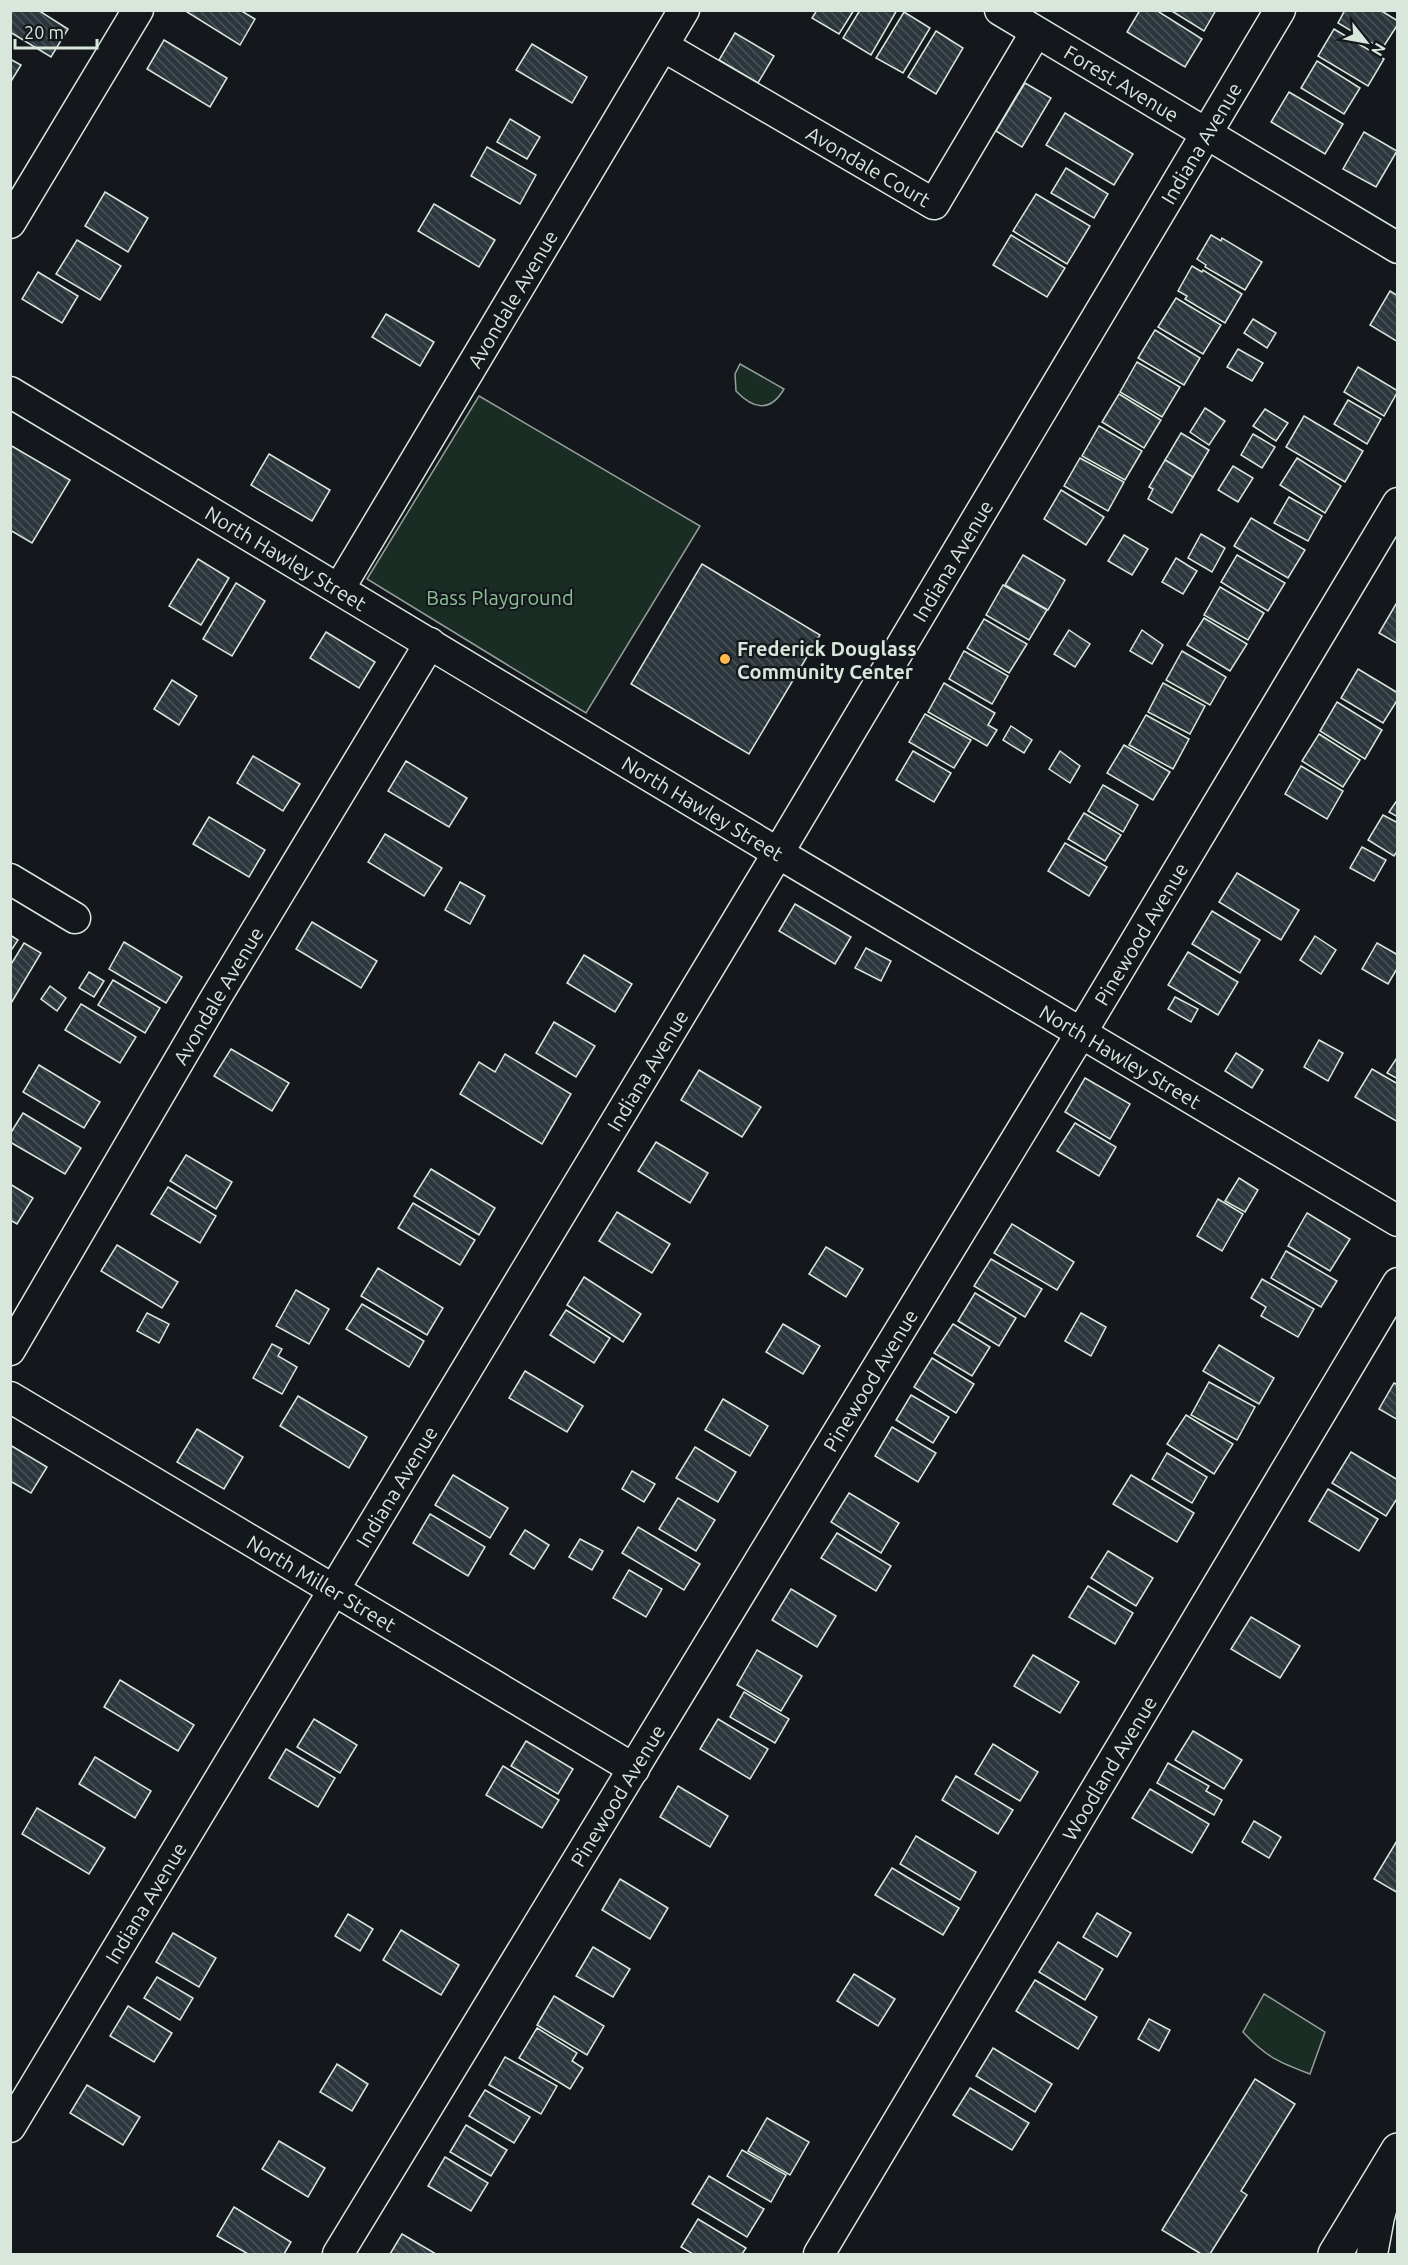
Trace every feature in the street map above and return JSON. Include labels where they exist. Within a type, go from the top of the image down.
[{"type":"main road","points":[[1335,2254],[1398,2151]]},
{"type":"street","points":[[10,223],[138,10]]},
{"type":"street","name":"Avondale Avenue","points":[[339,589],[684,10]]},
{"type":"street","name":"Forest Avenue","points":[[1000,10],[1398,248]]},
{"type":"street","name":"Indiana Avenue","points":[[10,2127],[778,853],[1280,10]]},
{"type":"street","name":"Avondale Court","points":[[663,46],[934,204],[1036,32]]},
{"type":"street","name":"North Hawley Street","points":[[10,392],[778,853],[1398,1221]]},
{"type":"street","name":"Pinewood Avenue","points":[[338,2254],[1080,1033],[1398,503]]},
{"type":"street","name":"Avondale Avenue","points":[[10,1350],[214,999],[430,643]]},
{"type":"street","points":[[10,879],[75,918]]},
{"type":"street","name":"Woodland Avenue","points":[[819,2254],[1398,1283]]},
{"type":"street","name":"North Miller Street","points":[[10,1397],[634,1769]]},
{"type":"street","points":[[1372,2254],[1379,2217],[1398,2151]]},
{"type":"green space","points":[[740,364],[784,389],[779,397],[761,406],[742,397],[736,391],[735,374]]},
{"type":"green space","name":"Bass Playground","points":[[479,396],[700,526],[586,713],[367,579]]},
{"type":"green space","points":[[1264,1994],[1325,2032],[1310,2074],[1273,2058],[1243,2032]]},
{"type":"building","points":[[10,10],[38,10],[68,29],[51,57],[10,32]]},
{"type":"building","points":[[188,10],[240,10],[255,19],[240,45],[187,12]]},
{"type":"building","points":[[817,10],[854,10],[839,34],[812,18]]},
{"type":"building","points":[[860,10],[897,10],[871,55],[843,38]]},
{"type":"building","points":[[1140,10],[1156,10],[1202,39],[1185,67],[1127,32]]},
{"type":"building","points":[[1170,10],[1216,10],[1204,31]]},
{"type":"building","points":[[1345,10],[1380,10],[1398,21],[1398,24],[1382,49],[1338,23]]},
{"type":"building","points":[[904,12],[930,28],[903,73],[876,58]]},
{"type":"building","points":[[1334,29],[1384,59],[1368,86],[1318,56]]},
{"type":"building","points":[[936,31],[963,48],[936,94],[908,77]]},
{"type":"building","points":[[735,33],[774,56],[758,83],[719,60]]},
{"type":"building","points":[[164,40],[227,78],[210,107],[147,69]]},
{"type":"building","points":[[532,44],[587,77],[572,103],[516,70]]},
{"type":"building","points":[[10,59],[21,65],[10,83]]},
{"type":"building","points":[[1317,61],[1360,88],[1344,114],[1301,88]]},
{"type":"building","points":[[1025,83],[1051,98],[1022,147],[996,131]]},
{"type":"building","points":[[1289,92],[1343,124],[1325,154],[1271,122]]},
{"type":"building","points":[[1065,113],[1133,154],[1114,185],[1046,145]]},
{"type":"building","points":[[510,119],[540,137],[527,159],[497,142]]},
{"type":"building","points":[[1364,132],[1397,151],[1376,187],[1343,169]]},
{"type":"building","points":[[487,147],[536,175],[520,204],[471,176]]},
{"type":"building","points":[[1066,168],[1108,194],[1094,218],[1051,193]]},
{"type":"building","points":[[105,192],[148,218],[128,252],[85,226]]},
{"type":"building","points":[[1036,194],[1090,226],[1067,264],[1013,231]]},
{"type":"building","points":[[434,204],[495,240],[479,267],[418,231]]},
{"type":"building","points":[[1011,235],[1065,268],[1047,297],[993,265]]},
{"type":"building","points":[[1211,235],[1221,241],[1222,238],[1262,262],[1245,290],[1205,267],[1206,265],[1197,259]]},
{"type":"building","points":[[77,240],[121,266],[100,300],[56,274]]},
{"type":"building","points":[[1192,266],[1202,272],[1203,270],[1242,294],[1225,323],[1185,299],[1187,296],[1178,291]]},
{"type":"building","points":[[38,272],[78,296],[62,323],[22,299]]},
{"type":"building","points":[[1390,291],[1398,296],[1398,342],[1370,325]]},
{"type":"building","points":[[1176,298],[1221,325],[1203,354],[1158,327]]},
{"type":"building","points":[[386,314],[434,342],[420,366],[372,337]]},
{"type":"building","points":[[1253,319],[1276,333],[1267,348],[1244,333]]},
{"type":"building","points":[[1155,330],[1200,358],[1184,385],[1138,358]]},
{"type":"building","points":[[1238,349],[1263,363],[1252,381],[1227,367]]},
{"type":"building","points":[[1137,362],[1180,387],[1162,417],[1120,392]]},
{"type":"building","points":[[1358,367],[1398,391],[1384,416],[1344,392]]},
{"type":"building","points":[[1119,394],[1161,420],[1144,448],[1102,422]]},
{"type":"building","points":[[1348,400],[1381,419],[1367,444],[1334,424]]},
{"type":"building","points":[[1205,408],[1225,421],[1209,445],[1190,432]]},
{"type":"building","points":[[1265,409],[1288,423],[1276,441],[1253,426]]},
{"type":"building","points":[[1304,416],[1363,451],[1345,482],[1286,447]]},
{"type":"building","points":[[1099,426],[1142,451],[1125,480],[1082,456]]},
{"type":"building","points":[[1181,433],[1209,450],[1193,477],[1165,460]]},
{"type":"building","points":[[1253,434],[1275,447],[1262,468],[1241,455]]},
{"type":"building","points":[[10,445],[70,480],[32,543],[10,530]]},
{"type":"building","points":[[269,454],[330,490],[312,521],[251,485]]},
{"type":"building","points":[[1080,458],[1124,482],[1108,511],[1064,486]]},
{"type":"building","points":[[1297,458],[1341,486],[1325,513],[1280,485]]},
{"type":"building","points":[[1165,460],[1193,477],[1172,513],[1148,499],[1153,489],[1149,487]]},
{"type":"building","points":[[1233,466],[1253,478],[1238,502],[1218,490]]},
{"type":"building","points":[[1061,490],[1104,517],[1086,545],[1044,519]]},
{"type":"building","points":[[1289,497],[1322,516],[1308,541],[1274,523]]},
{"type":"building","points":[[1251,518],[1305,550],[1288,578],[1234,546]]},
{"type":"building","points":[[1201,534],[1225,548],[1212,572],[1188,558]]},
{"type":"building","points":[[1124,535],[1148,549],[1132,575],[1108,561]]},
{"type":"building","points":[[1023,555],[1065,580],[1048,610],[1005,585]]},
{"type":"building","points":[[1237,555],[1285,583],[1268,611],[1221,582]]},
{"type":"building","points":[[1176,558],[1197,571],[1183,594],[1162,582]]},
{"type":"building","points":[[198,559],[229,578],[201,625],[169,606]]},
{"type":"building","name":"Frederick Douglass Community Center","points":[[702,564],[820,635],[749,754],[631,684]]},
{"type":"building","points":[[236,583],[265,601],[232,656],[203,639]]},
{"type":"building","points":[[1003,585],[1047,610],[1029,640],[986,615]]},
{"type":"building","points":[[1220,587],[1264,613],[1248,640],[1204,615]]},
{"type":"building","points":[[1398,604],[1398,644],[1379,633]]},
{"type":"building","points":[[1204,618],[1247,644],[1230,671],[1187,645]]},
{"type":"building","points":[[984,619],[1027,644],[1009,673],[967,648]]},
{"type":"building","points":[[1069,630],[1090,644],[1075,667],[1054,654]]},
{"type":"building","points":[[1142,630],[1163,645],[1152,664],[1130,651]]},
{"type":"building","points":[[326,632],[375,662],[359,688],[310,658]]},
{"type":"building","points":[[964,651],[1008,676],[992,704],[949,679]]},
{"type":"building","points":[[1182,651],[1226,677],[1210,705],[1166,680]]},
{"type":"building","points":[[1358,669],[1398,693],[1398,699],[1383,723],[1341,698]]},
{"type":"building","points":[[172,680],[197,696],[179,725],[154,709]]},
{"type":"building","points":[[944,683],[995,713],[988,725],[997,730],[987,746],[928,712]]},
{"type":"building","points":[[1163,683],[1205,706],[1190,734],[1148,712]]},
{"type":"building","points":[[1337,702],[1382,730],[1365,759],[1320,731]]},
{"type":"building","points":[[925,714],[971,740],[954,768],[909,742]]},
{"type":"building","points":[[1146,715],[1189,739],[1173,769],[1129,745]]},
{"type":"building","points":[[1011,726],[1032,740],[1024,753],[1003,740]]},
{"type":"building","points":[[1319,734],[1360,760],[1343,787],[1302,761]]},
{"type":"building","points":[[1124,745],[1170,772],[1153,800],[1107,773]]},
{"type":"building","points":[[913,751],[951,773],[934,802],[896,780]]},
{"type":"building","points":[[1060,751],[1080,766],[1070,783],[1049,769]]},
{"type":"building","points":[[253,756],[300,784],[283,811],[237,783]]},
{"type":"building","points":[[406,761],[467,798],[449,827],[388,791]]},
{"type":"building","points":[[1301,766],[1343,791],[1327,819],[1285,794]]},
{"type":"building","points":[[1103,785],[1138,805],[1123,832],[1088,811]]},
{"type":"building","points":[[1398,799],[1398,817],[1389,812]]},
{"type":"building","points":[[1084,813],[1121,835],[1105,861],[1068,839]]},
{"type":"building","points":[[1383,815],[1398,823],[1398,850],[1394,856],[1368,840]]},
{"type":"building","points":[[209,817],[265,850],[249,877],[193,844]]},
{"type":"building","points":[[385,834],[442,868],[424,896],[368,862]]},
{"type":"building","points":[[1065,843],[1107,867],[1089,896],[1048,871]]},
{"type":"building","points":[[1362,847],[1386,860],[1374,881],[1350,868]]},
{"type":"building","points":[[1237,873],[1299,910],[1281,940],[1219,902]]},
{"type":"building","points":[[460,882],[485,896],[470,924],[445,910]]},
{"type":"building","points":[[795,904],[851,937],[835,964],[779,931]]},
{"type":"building","points":[[1212,911],[1260,940],[1240,973],[1192,944]]},
{"type":"building","points":[[312,922],[377,961],[361,988],[296,949]]},
{"type":"building","points":[[10,935],[18,940],[10,952]]},
{"type":"building","points":[[1315,936],[1336,950],[1321,974],[1300,960]]},
{"type":"building","points":[[124,942],[182,977],[166,1003],[109,969]]},
{"type":"building","points":[[24,943],[41,953],[10,1005],[10,966]]},
{"type":"building","points":[[1377,943],[1398,955],[1398,967],[1388,984],[1362,969]]},
{"type":"building","points":[[866,948],[891,961],[881,981],[855,968]]},
{"type":"building","points":[[1188,952],[1238,982],[1218,1015],[1168,985]]},
{"type":"building","points":[[584,955],[632,984],[615,1012],[567,983]]},
{"type":"building","points":[[89,972],[104,981],[94,997],[79,988]]},
{"type":"building","points":[[113,980],[160,1008],[145,1033],[98,1005]]},
{"type":"building","points":[[50,986],[66,998],[57,1011],[41,999]]},
{"type":"building","points":[[1175,997],[1198,1009],[1191,1022],[1168,1009]]},
{"type":"building","points":[[81,1004],[136,1037],[120,1063],[65,1030]]},
{"type":"building","points":[[554,1022],[595,1046],[576,1077],[536,1053]]},
{"type":"building","points":[[1319,1040],[1343,1053],[1328,1081],[1304,1067]]},
{"type":"building","points":[[231,1049],[289,1083],[272,1111],[214,1076]]},
{"type":"building","points":[[1236,1053],[1263,1070],[1252,1088],[1225,1071]]},
{"type":"building","points":[[505,1054],[571,1094],[542,1144],[460,1094],[479,1062],[495,1072]]},
{"type":"building","points":[[1398,1056],[1398,1079],[1387,1073]]},
{"type":"building","points":[[39,1065],[100,1102],[84,1128],[23,1092]]},
{"type":"building","points":[[1372,1069],[1398,1084],[1398,1122],[1355,1097]]},
{"type":"building","points":[[699,1070],[761,1107],[742,1137],[681,1100]]},
{"type":"building","points":[[1085,1078],[1130,1104],[1110,1139],[1065,1112]]},
{"type":"building","points":[[23,1113],[81,1148],[65,1174],[10,1142],[10,1134]]},
{"type":"building","points":[[1075,1123],[1116,1147],[1099,1176],[1057,1151]]},
{"type":"building","points":[[656,1142],[708,1173],[690,1203],[638,1171]]},
{"type":"building","points":[[186,1155],[232,1182],[216,1209],[170,1181]]},
{"type":"building","points":[[431,1169],[495,1208],[479,1235],[414,1196]]},
{"type":"building","points":[[1239,1178],[1258,1190],[1245,1212],[1225,1201]]},
{"type":"building","points":[[10,1184],[33,1198],[17,1224],[10,1220]]},
{"type":"building","points":[[168,1187],[216,1216],[200,1243],[151,1214]]},
{"type":"building","points":[[1218,1199],[1243,1214],[1222,1251],[1197,1236]]},
{"type":"building","points":[[413,1203],[475,1240],[460,1265],[398,1228]]},
{"type":"building","points":[[617,1212],[670,1244],[652,1273],[599,1241]]},
{"type":"building","points":[[1307,1213],[1350,1239],[1330,1271],[1288,1246]]},
{"type":"building","points":[[1012,1224],[1074,1262],[1057,1290],[994,1253]]},
{"type":"building","points":[[117,1245],[178,1282],[162,1308],[101,1271]]},
{"type":"building","points":[[826,1247],[863,1269],[846,1297],[809,1274]]},
{"type":"building","points":[[1286,1251],[1337,1281],[1321,1307],[1271,1278]]},
{"type":"building","points":[[991,1259],[1042,1289],[1025,1317],[974,1286]]},
{"type":"building","points":[[378,1268],[443,1308],[427,1335],[361,1296]]},
{"type":"building","points":[[584,1277],[641,1314],[623,1342],[567,1305]]},
{"type":"building","points":[[1262,1279],[1314,1309],[1298,1337],[1261,1316],[1266,1307],[1251,1298]]},
{"type":"building","points":[[296,1290],[329,1309],[309,1344],[276,1326]]},
{"type":"building","points":[[975,1293],[1016,1318],[999,1346],[958,1321]]},
{"type":"building","points":[[362,1304],[424,1341],[409,1367],[346,1329]]},
{"type":"building","points":[[566,1310],[610,1338],[594,1363],[550,1335]]},
{"type":"building","points":[[147,1313],[169,1324],[159,1343],[137,1331]]},
{"type":"building","points":[[1081,1313],[1106,1327],[1091,1356],[1065,1341]]},
{"type":"building","points":[[783,1324],[820,1346],[803,1374],[766,1352]]},
{"type":"building","points":[[953,1324],[990,1347],[972,1376],[934,1353]]},
{"type":"building","points":[[272,1344],[282,1349],[278,1356],[297,1367],[282,1394],[253,1378]]},
{"type":"building","points":[[1219,1345],[1274,1378],[1259,1404],[1203,1371]]},
{"type":"building","points":[[932,1358],[974,1384],[956,1413],[914,1387]]},
{"type":"building","points":[[525,1371],[583,1406],[567,1432],[509,1398]]},
{"type":"building","points":[[1209,1382],[1255,1407],[1237,1440],[1191,1415]]},
{"type":"building","points":[[1394,1383],[1398,1385],[1398,1420],[1379,1409]]},
{"type":"building","points":[[911,1395],[949,1417],[933,1443],[896,1420]]},
{"type":"building","points":[[298,1396],[367,1437],[349,1468],[280,1426]]},
{"type":"building","points":[[723,1399],[768,1426],[750,1456],[705,1430]]},
{"type":"building","points":[[1186,1415],[1233,1444],[1214,1474],[1167,1444]]},
{"type":"building","points":[[892,1427],[936,1453],[918,1482],[875,1456]]},
{"type":"building","points":[[197,1429],[243,1457],[224,1489],[177,1462]]},
{"type":"building","points":[[10,1445],[47,1467],[31,1493],[10,1481]]},
{"type":"building","points":[[695,1447],[736,1472],[718,1502],[676,1478]]},
{"type":"building","points":[[1351,1452],[1398,1480],[1398,1497],[1386,1516],[1332,1483]]},
{"type":"building","points":[[1167,1453],[1207,1477],[1192,1503],[1152,1479]]},
{"type":"building","points":[[632,1471],[655,1484],[644,1502],[622,1489]]},
{"type":"building","points":[[453,1475],[508,1508],[490,1538],[435,1505]]},
{"type":"building","points":[[1131,1475],[1194,1513],[1177,1542],[1113,1504]]},
{"type":"building","points":[[1328,1489],[1378,1519],[1359,1551],[1309,1521]]},
{"type":"building","points":[[849,1493],[899,1523],[881,1553],[831,1522]]},
{"type":"building","points":[[678,1498],[715,1520],[696,1551],[659,1529]]},
{"type":"building","points":[[430,1514],[485,1547],[468,1576],[413,1543]]},
{"type":"building","points":[[638,1527],[700,1564],[684,1590],[622,1553]]},
{"type":"building","points":[[525,1530],[549,1545],[534,1569],[510,1554]]},
{"type":"building","points":[[837,1533],[891,1566],[876,1591],[821,1558]]},
{"type":"building","points":[[580,1539],[603,1551],[592,1570],[569,1557]]},
{"type":"building","points":[[1108,1551],[1153,1578],[1136,1606],[1091,1578]]},
{"type":"building","points":[[629,1570],[662,1589],[646,1617],[613,1598]]},
{"type":"building","points":[[1088,1586],[1133,1613],[1115,1644],[1069,1617]]},
{"type":"building","points":[[791,1589],[836,1616],[817,1647],[772,1620]]},
{"type":"building","points":[[1251,1617],[1300,1646],[1280,1678],[1231,1649]]},
{"type":"building","points":[[757,1650],[802,1676],[781,1711],[737,1685]]},
{"type":"building","points":[[1033,1655],[1079,1682],[1060,1713],[1014,1686]]},
{"type":"building","points":[[120,1680],[194,1725],[178,1751],[104,1707]]},
{"type":"building","points":[[744,1692],[789,1719],[775,1743],[730,1717]]},
{"type":"building","points":[[314,1719],[357,1745],[340,1773],[297,1747]]},
{"type":"building","points":[[718,1719],[768,1749],[750,1779],[700,1749]]},
{"type":"building","points":[[1193,1731],[1242,1760],[1224,1789],[1175,1760]]},
{"type":"building","points":[[526,1741],[573,1769],[558,1794],[511,1766]]},
{"type":"building","points":[[993,1744],[1038,1772],[1020,1801],[975,1774]]},
{"type":"building","points":[[286,1749],[335,1778],[318,1807],[269,1778]]},
{"type":"building","points":[[95,1757],[151,1791],[135,1818],[79,1784]]},
{"type":"building","points":[[1168,1763],[1209,1786],[1206,1791],[1222,1800],[1214,1815],[1157,1783]]},
{"type":"building","points":[[503,1766],[559,1800],[542,1828],[486,1795]]},
{"type":"building","points":[[956,1776],[1013,1810],[998,1834],[942,1800]]},
{"type":"building","points":[[678,1786],[728,1816],[710,1847],[660,1817]]},
{"type":"building","points":[[1150,1789],[1209,1824],[1192,1853],[1132,1818]]},
{"type":"building","points":[[37,1808],[105,1848],[89,1874],[22,1834]]},
{"type":"building","points":[[1254,1821],[1281,1837],[1269,1858],[1242,1842]]},
{"type":"building","points":[[916,1836],[976,1872],[960,1900],[900,1864]]},
{"type":"building","points":[[1398,1839],[1398,1893],[1374,1879]]},
{"type":"building","points":[[892,1868],[959,1908],[943,1935],[875,1895]]},
{"type":"building","points":[[620,1879],[668,1908],[650,1939],[602,1910]]},
{"type":"building","points":[[1097,1913],[1131,1933],[1117,1957],[1083,1937]]},
{"type":"building","points":[[348,1914],[373,1929],[360,1951],[335,1936]]},
{"type":"building","points":[[401,1930],[459,1965],[441,1995],[383,1960]]},
{"type":"building","points":[[173,1933],[216,1958],[199,1987],[156,1962]]},
{"type":"building","points":[[1058,1942],[1103,1969],[1085,2000],[1039,1972]]},
{"type":"building","points":[[593,1947],[630,1969],[613,1997],[576,1976]]},
{"type":"building","points":[[854,1974],[895,1999],[878,2026],[837,2001]]},
{"type":"building","points":[[157,1977],[193,1998],[180,2020],[144,1998]]},
{"type":"building","points":[[1035,1980],[1097,2017],[1078,2049],[1016,2011]]},
{"type":"building","points":[[554,1996],[604,2026],[587,2055],[537,2025]]},
{"type":"building","points":[[128,2006],[172,2033],[154,2062],[110,2036]]},
{"type":"building","points":[[1149,2019],[1170,2030],[1159,2051],[1138,2039]]},
{"type":"building","points":[[537,2028],[577,2053],[572,2061],[583,2068],[570,2089],[519,2058]]},
{"type":"building","points":[[993,2048],[1052,2084],[1035,2112],[976,2076]]},
{"type":"building","points":[[505,2057],[557,2086],[541,2114],[489,2085]]},
{"type":"building","points":[[337,2064],[368,2084],[352,2111],[320,2092]]},
{"type":"building","points":[[1255,2079],[1295,2104],[1241,2191],[1247,2195],[1210,2254],[1201,2254],[1162,2230]]},
{"type":"building","points":[[87,2085],[140,2117],[123,2145],[70,2113]]},
{"type":"building","points":[[970,2088],[1029,2123],[1012,2150],[953,2115]]},
{"type":"building","points":[[485,2090],[530,2117],[514,2143],[469,2116]]},
{"type":"building","points":[[767,2118],[809,2142],[790,2175],[748,2151]]},
{"type":"building","points":[[466,2125],[507,2150],[491,2176],[450,2152]]},
{"type":"building","points":[[279,2141],[325,2168],[308,2197],[262,2169]]},
{"type":"building","points":[[742,2150],[786,2175],[771,2202],[727,2176]]},
{"type":"building","points":[[445,2157],[488,2183],[471,2211],[428,2186]]},
{"type":"building","points":[[709,2176],[764,2209],[747,2237],[692,2204]]},
{"type":"building","points":[[234,2207],[291,2242],[284,2254],[248,2254],[217,2236]]},
{"type":"building","points":[[698,2219],[746,2248],[742,2254],[693,2254],[681,2247]]},
{"type":"building","points":[[402,2234],[436,2254],[390,2254]]},
{"type":"place","name":"Frederick Douglass Community Center","points":[[725,659]]}]
